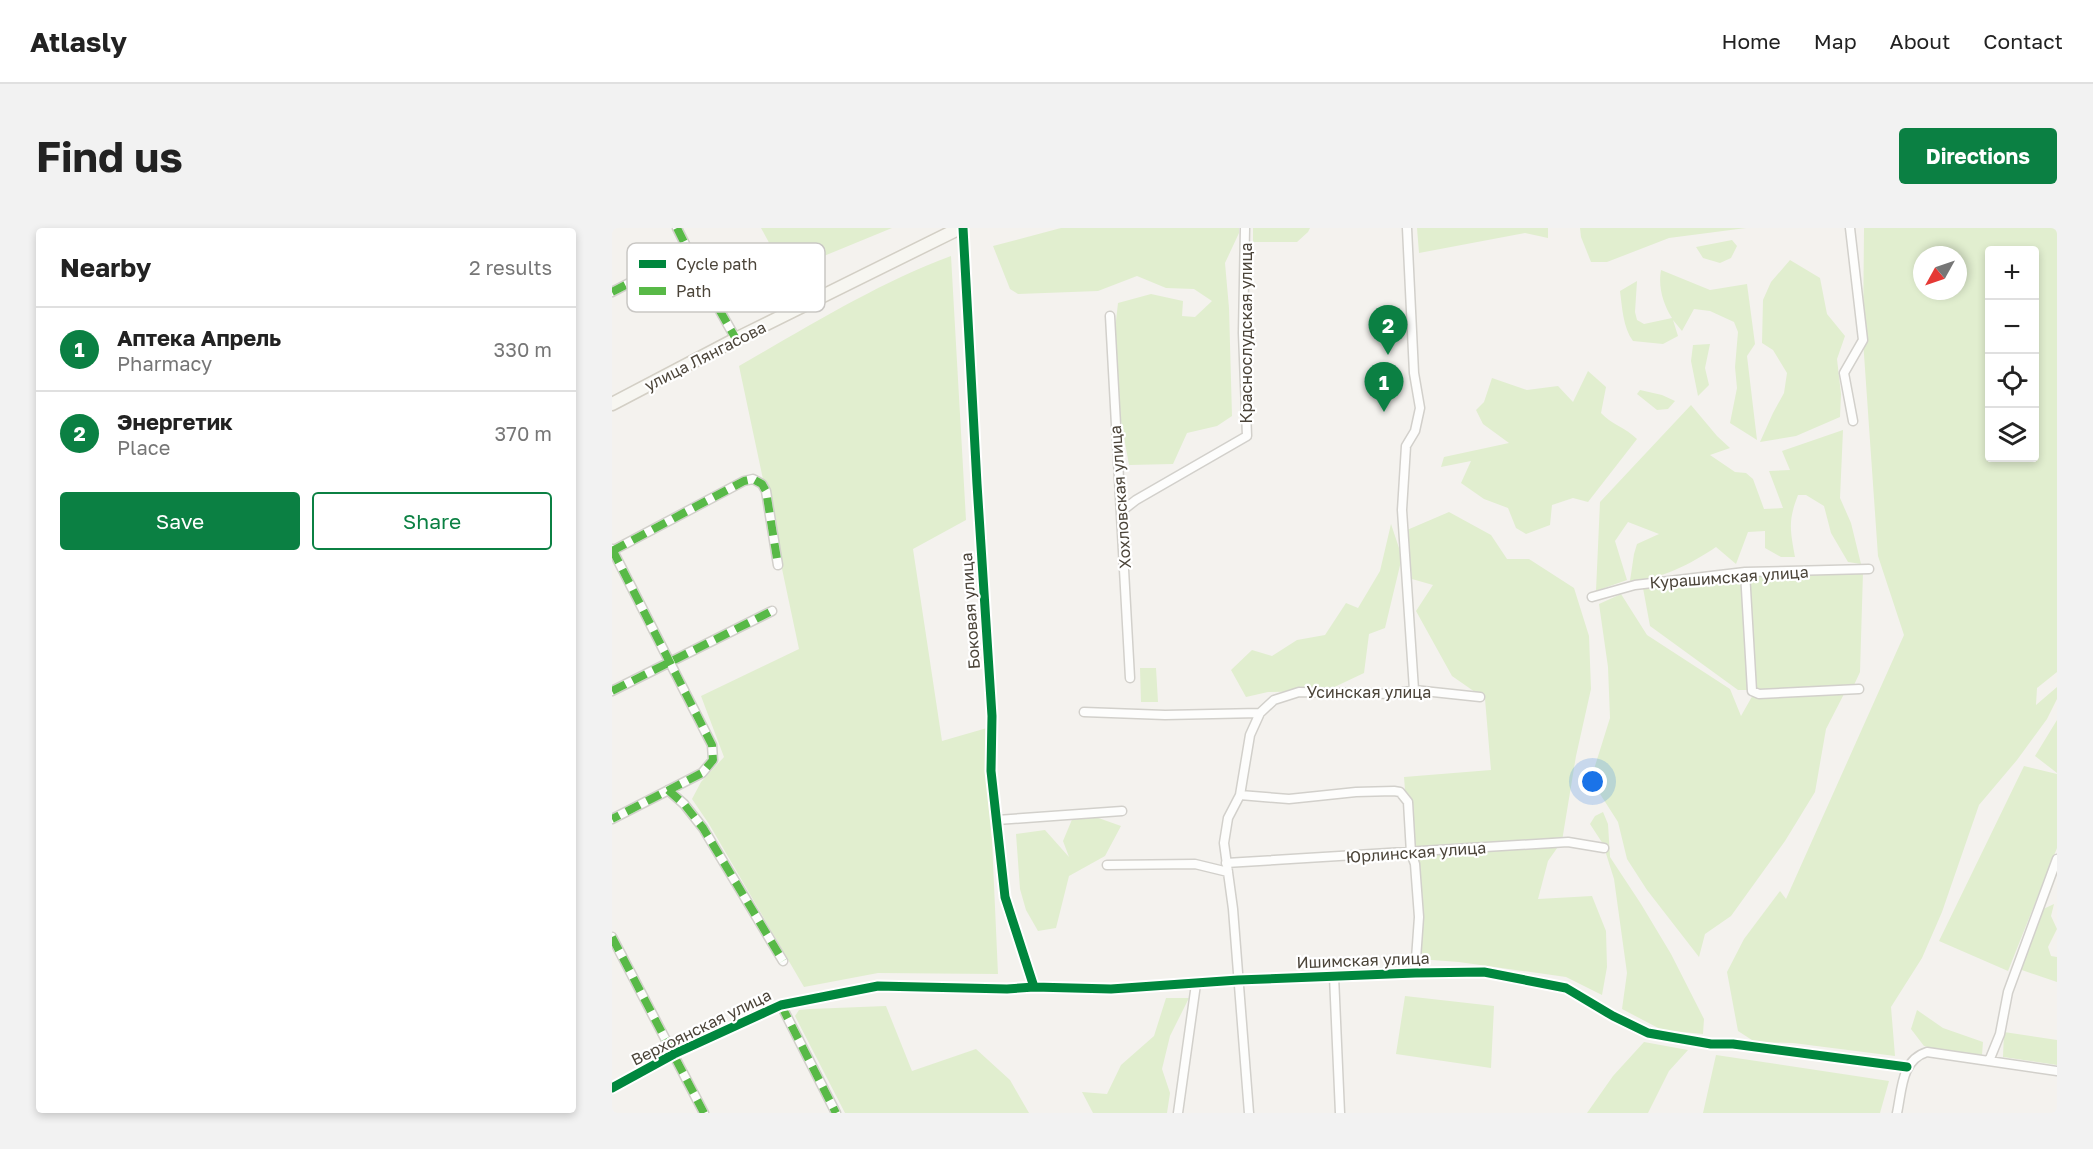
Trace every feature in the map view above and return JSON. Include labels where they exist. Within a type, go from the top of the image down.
[{"type":"main road","name":"улица Лянгасова","points":[[825,295],[962,228]]},
{"type":"main road","name":"улица Лянгасова","points":[[612,404],[791,312]]},
{"type":"street","points":[[677,228],[684,243]]},
{"type":"street","name":"Боковая улица","points":[[962,228],[992,716],[991,771],[1005,897],[1034,987]]},
{"type":"street","name":"Краснослудская улица","points":[[1122,511],[1136,500],[1247,436],[1243,333],[1245,228]]},
{"type":"street","points":[[1407,228],[1414,372],[1420,408],[1415,431],[1406,446],[1402,510],[1414,690]]},
{"type":"street","points":[[1850,228],[1863,340],[1844,373],[1853,421]]},
{"type":"street","points":[[612,292],[627,284]]},
{"type":"street","points":[[721,312],[736,339]]},
{"type":"street","name":"Хохловская улица","points":[[1110,316],[1130,678]]},
{"type":"street","points":[[612,819],[702,773],[712,760],[712,745],[612,550],[753,478],[758,480],[766,491],[778,565]]},
{"type":"street","name":"Курашимская улица","points":[[1592,597],[1635,585],[1745,572],[1869,569]]},
{"type":"street","points":[[1745,572],[1750,685],[1755,693],[1859,689]]},
{"type":"street","points":[[612,691],[772,611]]},
{"type":"street","name":"Усинская улица","points":[[1260,713],[1274,700],[1299,692],[1394,694],[1414,690],[1480,697]]},
{"type":"street","points":[[1084,712],[1165,715],[1260,713],[1250,735],[1240,795],[1228,818],[1224,843],[1233,909],[1249,1113]]},
{"type":"street","points":[[668,790],[684,804],[703,828],[783,961]]},
{"type":"street","points":[[1240,795],[1289,799],[1356,792],[1400,792],[1408,802],[1411,853],[1415,864],[1419,917],[1415,973]]},
{"type":"street","points":[[997,820],[1122,811]]},
{"type":"street","name":"Юрлинская улица","points":[[1107,865],[1195,864],[1227,868],[1568,842],[1604,848]]},
{"type":"street","points":[[1989,1061],[2000,1034],[2008,992],[2057,859]]},
{"type":"street","points":[[612,937],[704,1113]]},
{"type":"street","name":"Ишимская улица","points":[[805,999],[878,986],[1110,989],[1238,980],[1484,972],[1566,988],[1613,1016],[1648,1033],[1711,1044],[1733,1044],[1907,1067]]},
{"type":"street","points":[[1334,976],[1340,1113]]},
{"type":"street","points":[[1178,1113],[1196,984]]},
{"type":"street","name":"Верхоянская улица","points":[[612,1088],[674,1054],[781,1005],[805,999]]},
{"type":"street","points":[[781,1005],[836,1113]]},
{"type":"street","points":[[1897,1113],[1907,1067],[1916,1056],[1927,1052],[2057,1071]]},
{"type":"green space","points":[[761,228],[892,228],[825,256],[825,243],[769,243]]},
{"type":"green space","points":[[1061,228],[1239,228],[1239,233],[1225,263],[1229,308],[1232,416],[1217,426],[1187,433],[1173,464],[1129,465],[1111,365],[1118,303],[1151,294],[1183,301],[1182,316],[1195,317],[1212,301],[1194,289],[1166,288],[1137,276],[1098,291],[1018,294],[1010,289],[993,246]]},
{"type":"green space","points":[[1253,228],[1310,228],[1297,242],[1253,242]]},
{"type":"green space","points":[[1417,228],[1548,228],[1548,238],[1525,233],[1419,253]]},
{"type":"green space","points":[[1580,228],[1746,228],[1669,238],[1607,262],[1591,262],[1581,237]]},
{"type":"green space","points":[[1864,228],[2057,228],[2057,672],[2037,688],[2036,705],[2057,687],[2057,699],[2047,719],[2017,760],[1979,805],[1942,912],[1922,958],[1891,1007],[1895,1056],[1793,1043],[1755,1042],[1738,1031],[1727,972],[1744,939],[1780,891],[1786,899],[1904,635],[1878,556],[1863,340]]},
{"type":"green space","points":[[1732,240],[1737,246],[1731,258],[1720,263],[1703,258],[1696,247]]},
{"type":"green space","points":[[951,256],[966,520],[913,549],[942,741],[987,728],[998,974],[878,973],[804,987],[709,824],[692,799],[701,782],[724,757],[701,696],[799,649],[739,366],[869,293]]},
{"type":"green space","points":[[1790,260],[1820,278],[1827,314],[1845,336],[1837,359],[1841,394],[1840,417],[1796,436],[1760,442],[1784,393],[1787,373],[1773,350],[1762,343],[1763,300],[1771,282]]},
{"type":"green space","points":[[1661,270],[1710,290],[1747,284],[1755,344],[1747,356],[1757,440],[1730,423],[1737,388],[1735,367],[1738,332],[1734,322],[1710,311],[1694,309],[1682,331],[1673,320],[1678,336],[1663,344],[1633,341],[1630,336],[1623,317],[1620,291],[1637,281],[1635,312],[1637,320],[1644,324],[1672,318],[1662,295]]},
{"type":"green space","points":[[1710,344],[1705,368],[1709,385],[1698,396],[1691,361],[1693,345]]},
{"type":"green space","points":[[1588,371],[1606,387],[1601,413],[1637,439],[1588,502],[1573,498],[1552,505],[1550,525],[1526,534],[1516,528],[1508,508],[1484,499],[1461,483],[1471,461],[1441,467],[1444,457],[1509,443],[1483,424],[1476,410],[1484,402],[1492,378],[1527,390],[1558,386],[1573,402]]},
{"type":"green space","points":[[1640,390],[1662,395],[1675,401],[1668,409],[1657,410],[1637,394]]},
{"type":"green space","points":[[1691,405],[1730,448],[1710,455],[1735,472],[1746,473],[1753,479],[1764,509],[1783,508],[1769,471],[1790,470],[1782,451],[1843,430],[1840,498],[1851,523],[1861,564],[1848,562],[1831,533],[1824,506],[1806,495],[1798,495],[1791,525],[1795,557],[1781,557],[1765,548],[1765,531],[1748,532],[1736,564],[1716,547],[1675,570],[1653,578],[1630,581],[1637,544],[1659,534],[1628,522],[1615,541],[1627,580],[1596,591],[1600,502]]},
{"type":"green space","points":[[1449,512],[1491,535],[1507,559],[1529,559],[1574,588],[1589,636],[1591,689],[1576,756],[1562,841],[1548,861],[1538,899],[1592,896],[1606,931],[1607,967],[1602,995],[1566,977],[1459,962],[1418,959],[1404,777],[1491,770],[1485,699],[1452,676],[1416,611],[1433,585],[1412,579],[1407,530]]},
{"type":"green space","points":[[1391,524],[1402,557],[1385,628],[1369,634],[1364,673],[1326,691],[1268,692],[1246,697],[1231,670],[1252,650],[1272,656],[1297,640],[1325,635],[1346,603],[1358,608],[1380,571]]},
{"type":"green space","points":[[1863,572],[1860,672],[1854,685],[1812,687],[1845,692],[1826,729],[1815,792],[1785,841],[1731,916],[1705,934],[1699,957],[1647,890],[1627,859],[1618,822],[1593,783],[1595,766],[1610,718],[1608,667],[1599,604],[1621,594],[1647,635],[1730,689],[1741,716],[1758,690],[1738,690],[1650,626],[1643,588],[1748,575]]},
{"type":"green space","points":[[1140,668],[1156,668],[1158,702],[1141,702]]},
{"type":"green space","points":[[2057,720],[2057,773],[2035,756]]},
{"type":"green space","points":[[2024,766],[2057,774],[2057,848],[2008,971],[1939,941]]},
{"type":"green space","points":[[1076,810],[1121,826],[1105,856],[1069,876],[1056,928],[1038,931],[1026,910],[1020,889],[1016,834],[1045,830],[1069,857],[1063,841]]},
{"type":"green space","points":[[1603,812],[1608,824],[1610,857],[1671,954],[1704,1019],[1703,1034],[1662,1030],[1622,1009],[1627,973],[1614,879],[1603,844],[1590,824],[1595,816]]},
{"type":"green space","points":[[2054,904],[2051,916],[2057,929],[2048,947],[2051,956],[2057,957],[2057,982],[2013,967],[2039,911]]},
{"type":"green space","points":[[1405,996],[1494,1006],[1491,1068],[1396,1054]]},
{"type":"green space","points":[[1166,998],[1189,998],[1170,1036],[1162,1069],[1170,1093],[1167,1113],[1093,1113],[1082,1092],[1107,1094],[1121,1065],[1154,1036]]},
{"type":"green space","points":[[886,1006],[912,1071],[976,1049],[1010,1080],[1029,1113],[845,1113],[795,1016],[799,1010]]},
{"type":"green space","points":[[1917,1010],[1943,1028],[1983,1042],[1982,1055],[1943,1051],[1924,1046],[1911,1029]]},
{"type":"green space","points":[[2004,1032],[2057,1040],[2057,1065],[2003,1057]]},
{"type":"green space","points":[[1644,1042],[1688,1050],[1669,1071],[1648,1113],[1587,1113],[1613,1076]]},
{"type":"green space","points":[[1716,1055],[1889,1081],[1880,1113],[1703,1113]]},
{"type":"marked path","points":[[677,228],[684,243]]},
{"type":"marked path","points":[[612,292],[627,284]]},
{"type":"marked path","points":[[721,312],[736,339]]},
{"type":"marked path","points":[[612,551],[744,481],[753,479],[762,484],[766,491],[778,565]]},
{"type":"marked path","points":[[612,549],[712,745],[713,760],[702,773],[612,819]]},
{"type":"marked path","points":[[612,691],[772,611]]},
{"type":"marked path","points":[[668,790],[684,804],[703,828],[783,961]]},
{"type":"marked path","points":[[612,937],[704,1113]]},
{"type":"marked path","points":[[781,1005],[836,1113]]},
{"type":"cycle path","points":[[963,228],[992,716],[991,771],[1005,897],[1034,987]]},
{"type":"cycle path","points":[[612,1088],[674,1054],[781,1005],[878,986],[1111,989],[1238,980],[1415,973],[1484,972],[1566,988],[1613,1016],[1648,1033],[1711,1044],[1733,1044],[1907,1067]]},
{"type":"place","name":"Энергетик","points":[[1388,355]]},
{"type":"place","name":"Аптека Апрель","points":[[1384,412]]}]
